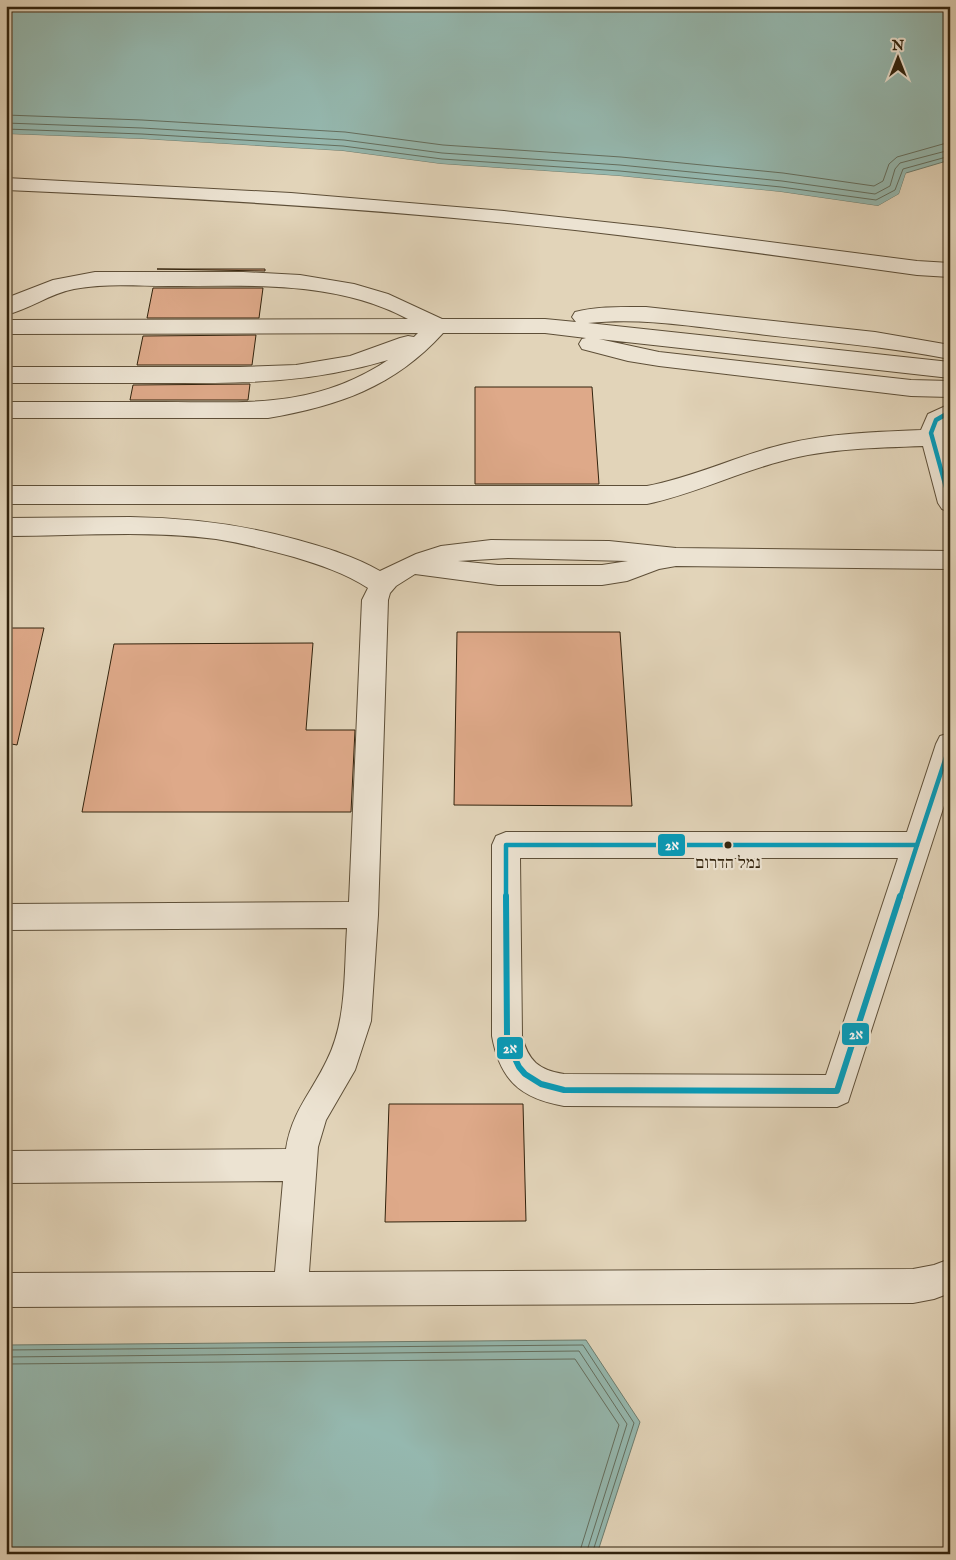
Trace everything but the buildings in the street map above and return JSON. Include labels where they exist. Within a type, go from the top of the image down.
[{"type":"lane","points":[[6,184],[187,192],[454,212],[690,238],[917,268],[950,270]]},
{"type":"lane","points":[[6,308],[46,297],[77,293],[299,294],[354,301],[401,313],[437,326]]},
{"type":"lane","points":[[6,315],[50,309],[285,309],[350,313],[437,326]]},
{"type":"lane","points":[[545,326],[588,317],[638,314],[885,341],[950,352]]},
{"type":"lane","points":[[6,326],[545,326],[950,370]]},
{"type":"lane","points":[[6,342],[308,340],[351,338],[437,326]]},
{"type":"lane","points":[[6,358],[293,356],[324,353],[382,343],[437,326]]},
{"type":"lane","points":[[6,375],[260,375],[312,372],[361,361],[389,351],[414,340],[437,326]]},
{"type":"lane","points":[[6,393],[258,392],[314,387],[341,381],[387,362],[423,339],[437,326]]},
{"type":"lane","points":[[6,410],[259,410],[292,406],[335,396],[376,378],[411,354],[437,326]]},
{"type":"lane","points":[[545,326],[598,347],[651,358],[911,388],[950,388]]},
{"type":"lane","points":[[950,412],[936,420],[932,426],[941,438],[950,503]]},
{"type":"lane","points":[[6,495],[646,495],[693,485],[760,459],[808,447],[845,442],[941,438]]},
{"type":"lane","points":[[6,527],[181,527],[236,534],[265,540],[343,562],[369,576],[391,577],[430,566],[498,575],[602,575],[627,570],[657,560],[676,558],[950,560]]},
{"type":"lane","points":[[291,1288],[299,1165],[306,1129],[315,1109],[339,1070],[356,1021],[363,915],[376,600],[391,577]]},
{"type":"lane","points":[[917,845],[506,845],[507,1036],[509,1050],[514,1063],[535,1083],[549,1088],[564,1090],[837,1091],[950,744]]},
{"type":"lane","points":[[6,917],[363,915]]},
{"type":"lane","points":[[6,1167],[299,1165]]},
{"type":"lane","points":[[6,1290],[913,1286],[934,1282],[950,1276]]},
{"type":"water","points":[[6,6],[950,6],[950,160],[906,173],[899,194],[878,206],[781,192],[619,176],[441,164],[343,151],[142,139],[6,134]]},
{"type":"water","points":[[586,1340],[640,1422],[597,1554],[6,1554],[6,1345]]},
{"type":"pier","points":[[6,134],[142,139],[343,151],[441,164],[619,176],[781,192],[878,206],[899,194],[906,173],[908,175],[901,195],[878,208],[780,194],[619,178],[441,166],[343,154],[141,141],[6,137]]},
{"type":"transit line","name":"2א","points":[[950,412],[936,420],[931,433],[950,502]]},
{"type":"transit line","name":"2א","points":[[917,845],[950,745]]},
{"type":"transit line","name":"2א","points":[[506,845],[917,845],[837,1091],[564,1090],[532,1080],[519,1067],[510,1048],[507,1036],[506,845]]},
{"type":"place","name":"נמל הדרום","points":[[728,845]]}]
